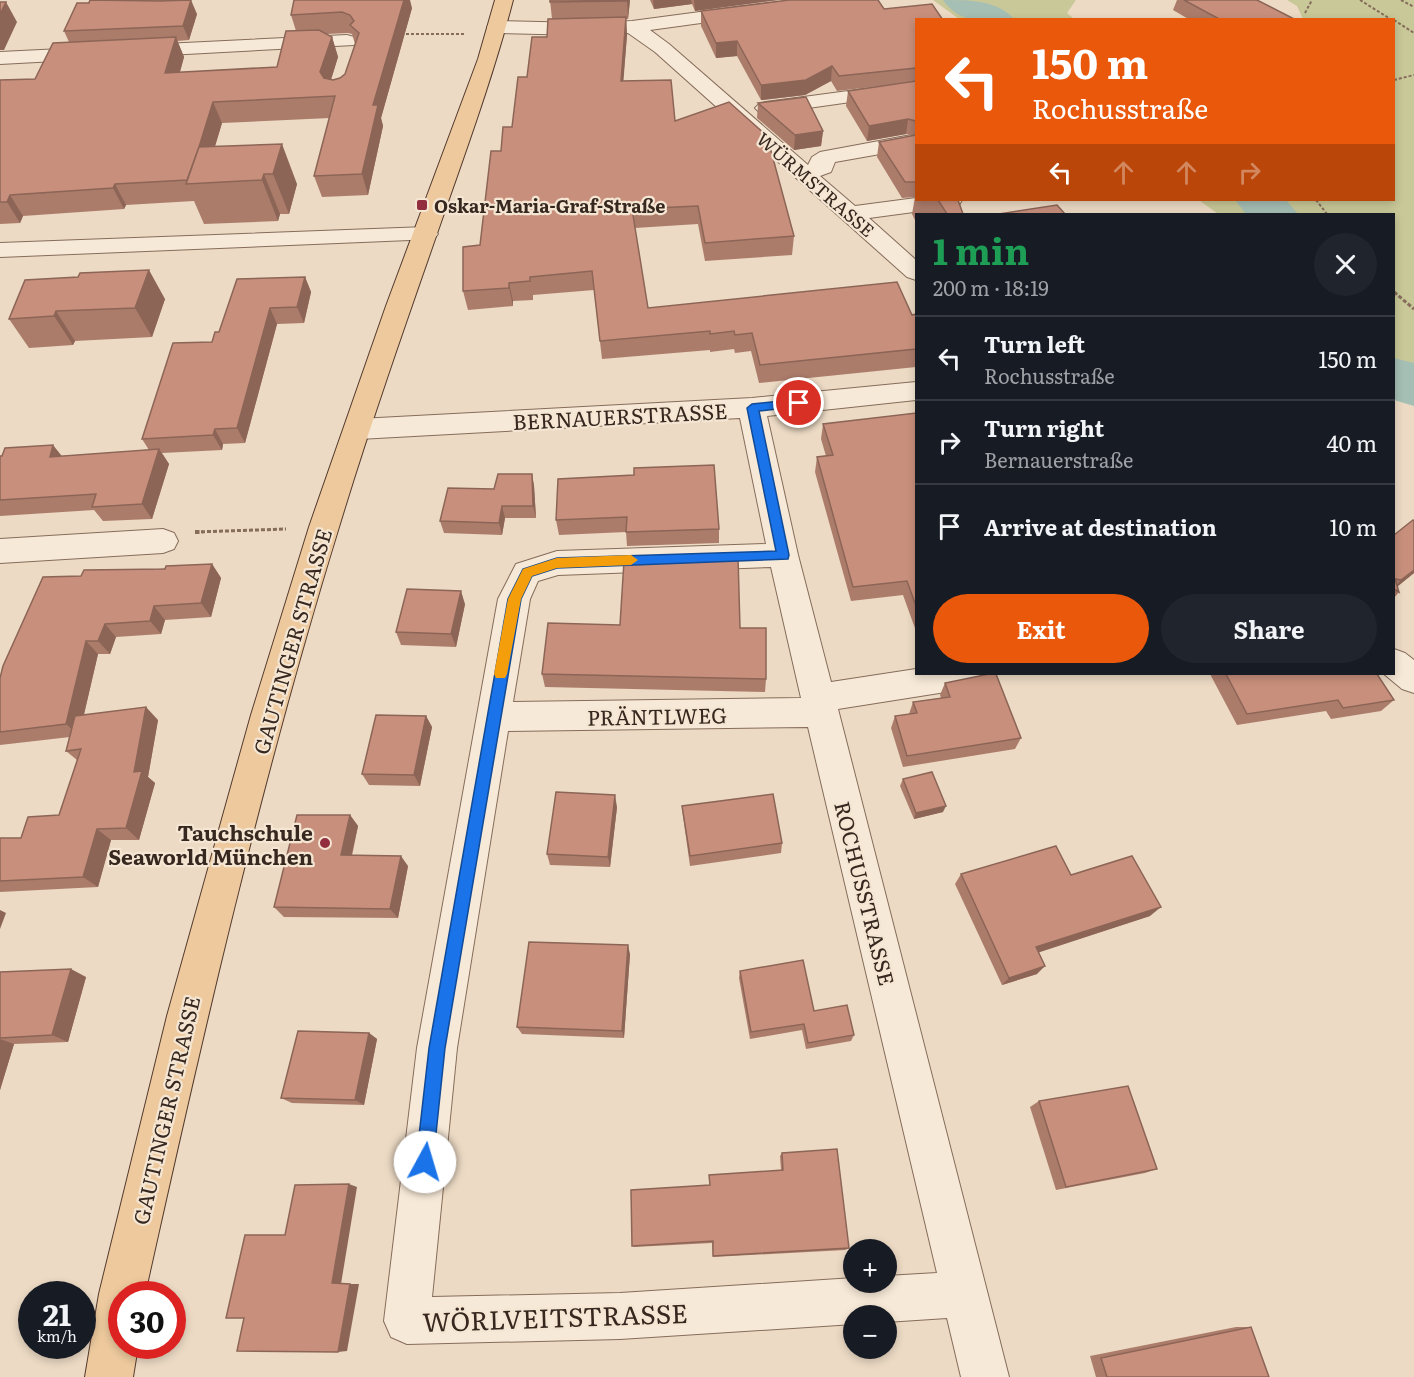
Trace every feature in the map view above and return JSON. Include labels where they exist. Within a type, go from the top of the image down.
[{"type":"main road","name":"GAUTINGER STRASSE","points":[[125,1281],[187,1016],[268,715],[324,527],[488,59],[491,20]]},
{"type":"main road","points":[[109,1377],[112,1359]]},
{"type":"street","points":[[491,20],[583,29],[632,27],[763,9]]},
{"type":"street","name":"WÜRMSTRASSE","points":[[632,27],[662,48],[915,271]]},
{"type":"street","points":[[0,58],[339,42],[352,54],[348,64]]},
{"type":"street","points":[[733,112],[912,88]]},
{"type":"street","points":[[804,174],[823,167],[820,162],[828,157],[906,143]]},
{"type":"street","points":[[850,214],[944,201]]},
{"type":"street","points":[[0,250],[426,234]]},
{"type":"street","name":"BERNAUERSTRASSE","points":[[358,429],[752,408],[915,391]]},
{"type":"street","name":"ROCHUSSTRASSE","points":[[752,408],[783,555],[984,1377]]},
{"type":"street","points":[[3,559],[162,541]]},
{"type":"street","name":"WÖRLVEITSTRASSE","points":[[783,555],[557,563],[527,573],[514,599],[437,1048],[407,1322],[620,1316],[964,1294]]},
{"type":"street","points":[[1395,664],[1414,679]]},
{"type":"street","name":"PRÄNTLWEG","points":[[492,717],[819,705],[966,675]]},
{"type":"path","points":[[1305,13],[1312,0]]},
{"type":"path","points":[[1360,0],[1390,18]]},
{"type":"path","points":[[1401,0],[1414,7]]},
{"type":"path","points":[[339,42],[370,34],[491,20]]},
{"type":"path","points":[[1395,21],[1414,33]]},
{"type":"path","points":[[1395,80],[1414,75]]},
{"type":"path","points":[[1317,201],[1326,213]]},
{"type":"path","points":[[1395,293],[1414,309]]},
{"type":"path","points":[[162,541],[186,533],[296,529]]},
{"type":"shaded area","points":[[933,0],[1076,0],[1067,13],[1073,18],[958,18]]},
{"type":"shaded area","points":[[1287,0],[1414,0],[1414,403],[1395,392],[1395,213],[1217,213],[1200,201],[1395,201],[1395,18],[1303,18],[1297,6]]},
{"type":"building","points":[[90,0],[191,0],[183,26],[64,31],[77,3],[89,3]]},
{"type":"building","points":[[294,0],[404,0],[373,105],[378,105],[362,174],[314,176],[335,96],[213,102],[187,180],[115,184],[113,188],[10,195],[7,202],[0,202],[0,80],[35,79],[53,43],[176,37],[165,73],[277,67],[286,31],[319,30],[332,37],[320,72],[324,78],[333,80],[340,78],[345,74],[359,33],[350,25],[354,21],[350,15],[342,12],[291,15]]},
{"type":"building","points":[[550,0],[627,0],[627,1],[550,2]]},
{"type":"building","points":[[789,0],[878,0],[884,9],[932,4],[942,18],[915,18],[915,68],[839,76],[832,66],[806,80],[761,85],[737,41],[716,43],[701,11]]},
{"type":"building","points":[[1184,0],[1257,0],[1292,18],[1217,18]]},
{"type":"building","points":[[0,2],[6,2],[0,14]]},
{"type":"building","points":[[626,17],[621,81],[671,80],[675,121],[729,102],[767,136],[794,236],[705,243],[698,206],[632,209],[648,308],[897,282],[912,315],[915,314],[915,349],[760,365],[752,333],[735,335],[734,331],[710,334],[710,331],[600,341],[592,271],[530,277],[530,281],[509,283],[509,288],[463,291],[463,247],[480,245],[491,151],[501,151],[503,127],[512,127],[518,77],[527,77],[532,37],[547,37],[548,19]]},
{"type":"building","points":[[915,81],[915,121],[908,119],[869,126],[848,91]]},
{"type":"building","points":[[806,97],[823,131],[795,135],[758,103]]},
{"type":"building","points":[[915,135],[915,182],[905,182],[879,142]]},
{"type":"building","points":[[282,144],[273,174],[264,174],[262,180],[186,184],[199,147]]},
{"type":"building","points":[[939,201],[958,201],[963,213],[946,213]]},
{"type":"building","points":[[1057,205],[1064,213],[1005,213]]},
{"type":"building","points":[[149,270],[135,308],[56,311],[54,316],[9,319],[25,280],[78,277],[80,273]]},
{"type":"building","points":[[305,277],[297,307],[270,308],[237,428],[215,429],[213,435],[142,439],[173,343],[212,342],[215,332],[219,332],[237,279]]},
{"type":"building","points":[[915,413],[915,603],[907,581],[853,587],[817,457],[833,455],[823,424]]},
{"type":"building","points":[[53,445],[50,457],[159,449],[142,504],[92,507],[96,494],[0,500],[0,456],[5,448]]},
{"type":"building","points":[[714,465],[719,529],[626,532],[627,517],[556,520],[558,479],[634,475],[634,468]]},
{"type":"building","points":[[498,474],[532,474],[533,506],[502,506],[499,523],[440,521],[448,488],[494,489]]},
{"type":"building","points":[[1414,521],[1414,570],[1401,580],[1395,579],[1395,534]]},
{"type":"building","points":[[738,557],[740,628],[766,628],[766,679],[542,674],[548,623],[620,625],[624,561]]},
{"type":"building","points":[[212,564],[201,603],[154,606],[150,621],[105,624],[98,641],[86,641],[66,724],[0,732],[0,678],[3,666],[43,577],[81,576],[84,570],[165,569],[166,566]]},
{"type":"building","points":[[407,589],[461,591],[451,634],[396,632]]},
{"type":"building","points":[[984,675],[996,675],[1021,738],[907,756],[895,716],[917,713],[913,702],[950,697],[945,683]]},
{"type":"building","points":[[1227,675],[1378,675],[1394,700],[1343,708],[1338,700],[1247,714]]},
{"type":"building","points":[[146,707],[134,772],[142,771],[126,828],[97,829],[83,877],[0,881],[0,838],[21,838],[28,817],[59,815],[81,749],[66,751],[75,716]]},
{"type":"building","points":[[376,715],[426,716],[414,775],[362,774]]},
{"type":"building","points":[[932,772],[946,806],[916,813],[903,779]]},
{"type":"building","points":[[556,792],[615,795],[608,857],[547,854]]},
{"type":"building","points":[[773,794],[782,843],[690,856],[682,806]]},
{"type":"building","points":[[297,815],[350,815],[341,855],[401,856],[390,909],[274,907]]},
{"type":"building","points":[[1056,846],[1071,875],[1132,856],[1161,907],[1036,947],[1045,966],[1009,978],[961,874]]},
{"type":"building","points":[[529,942],[628,945],[622,1031],[517,1027]]},
{"type":"building","points":[[803,960],[814,1011],[847,1005],[854,1035],[808,1043],[804,1024],[751,1032],[740,971]]},
{"type":"building","points":[[71,969],[52,1035],[0,1038],[0,972]]},
{"type":"building","points":[[298,1031],[369,1033],[355,1100],[281,1098]]},
{"type":"building","points":[[1128,1086],[1157,1169],[1066,1187],[1039,1101]]},
{"type":"building","points":[[837,1149],[848,1239],[843,1239],[843,1248],[713,1256],[713,1241],[632,1246],[631,1190],[710,1185],[709,1175],[783,1170],[782,1153]]},
{"type":"building","points":[[349,1184],[332,1283],[350,1284],[338,1352],[237,1351],[244,1318],[226,1318],[245,1235],[285,1235],[295,1185]]},
{"type":"building","points":[[1251,1327],[1269,1377],[1107,1377],[1101,1358]]},
{"type":"waterway","points":[[963,0],[992,18]]},
{"type":"waterway","points":[[1260,201],[1272,213]]},
{"type":"waterway","points":[[1395,377],[1414,386]]},
{"type":"slow traffic","points":[[500,674],[514,599],[527,573],[557,563],[631,560]]},
{"type":"place","name":"Oskar-Maria-Graf-Straße","points":[[422,205]]},
{"type":"place","name":"Tauchschule Seaworld München","points":[[325,843]]},
{"type":"route","points":[[425,1162],[437,1048],[514,599],[527,573],[557,563],[783,555],[752,408],[799,403]]}]
